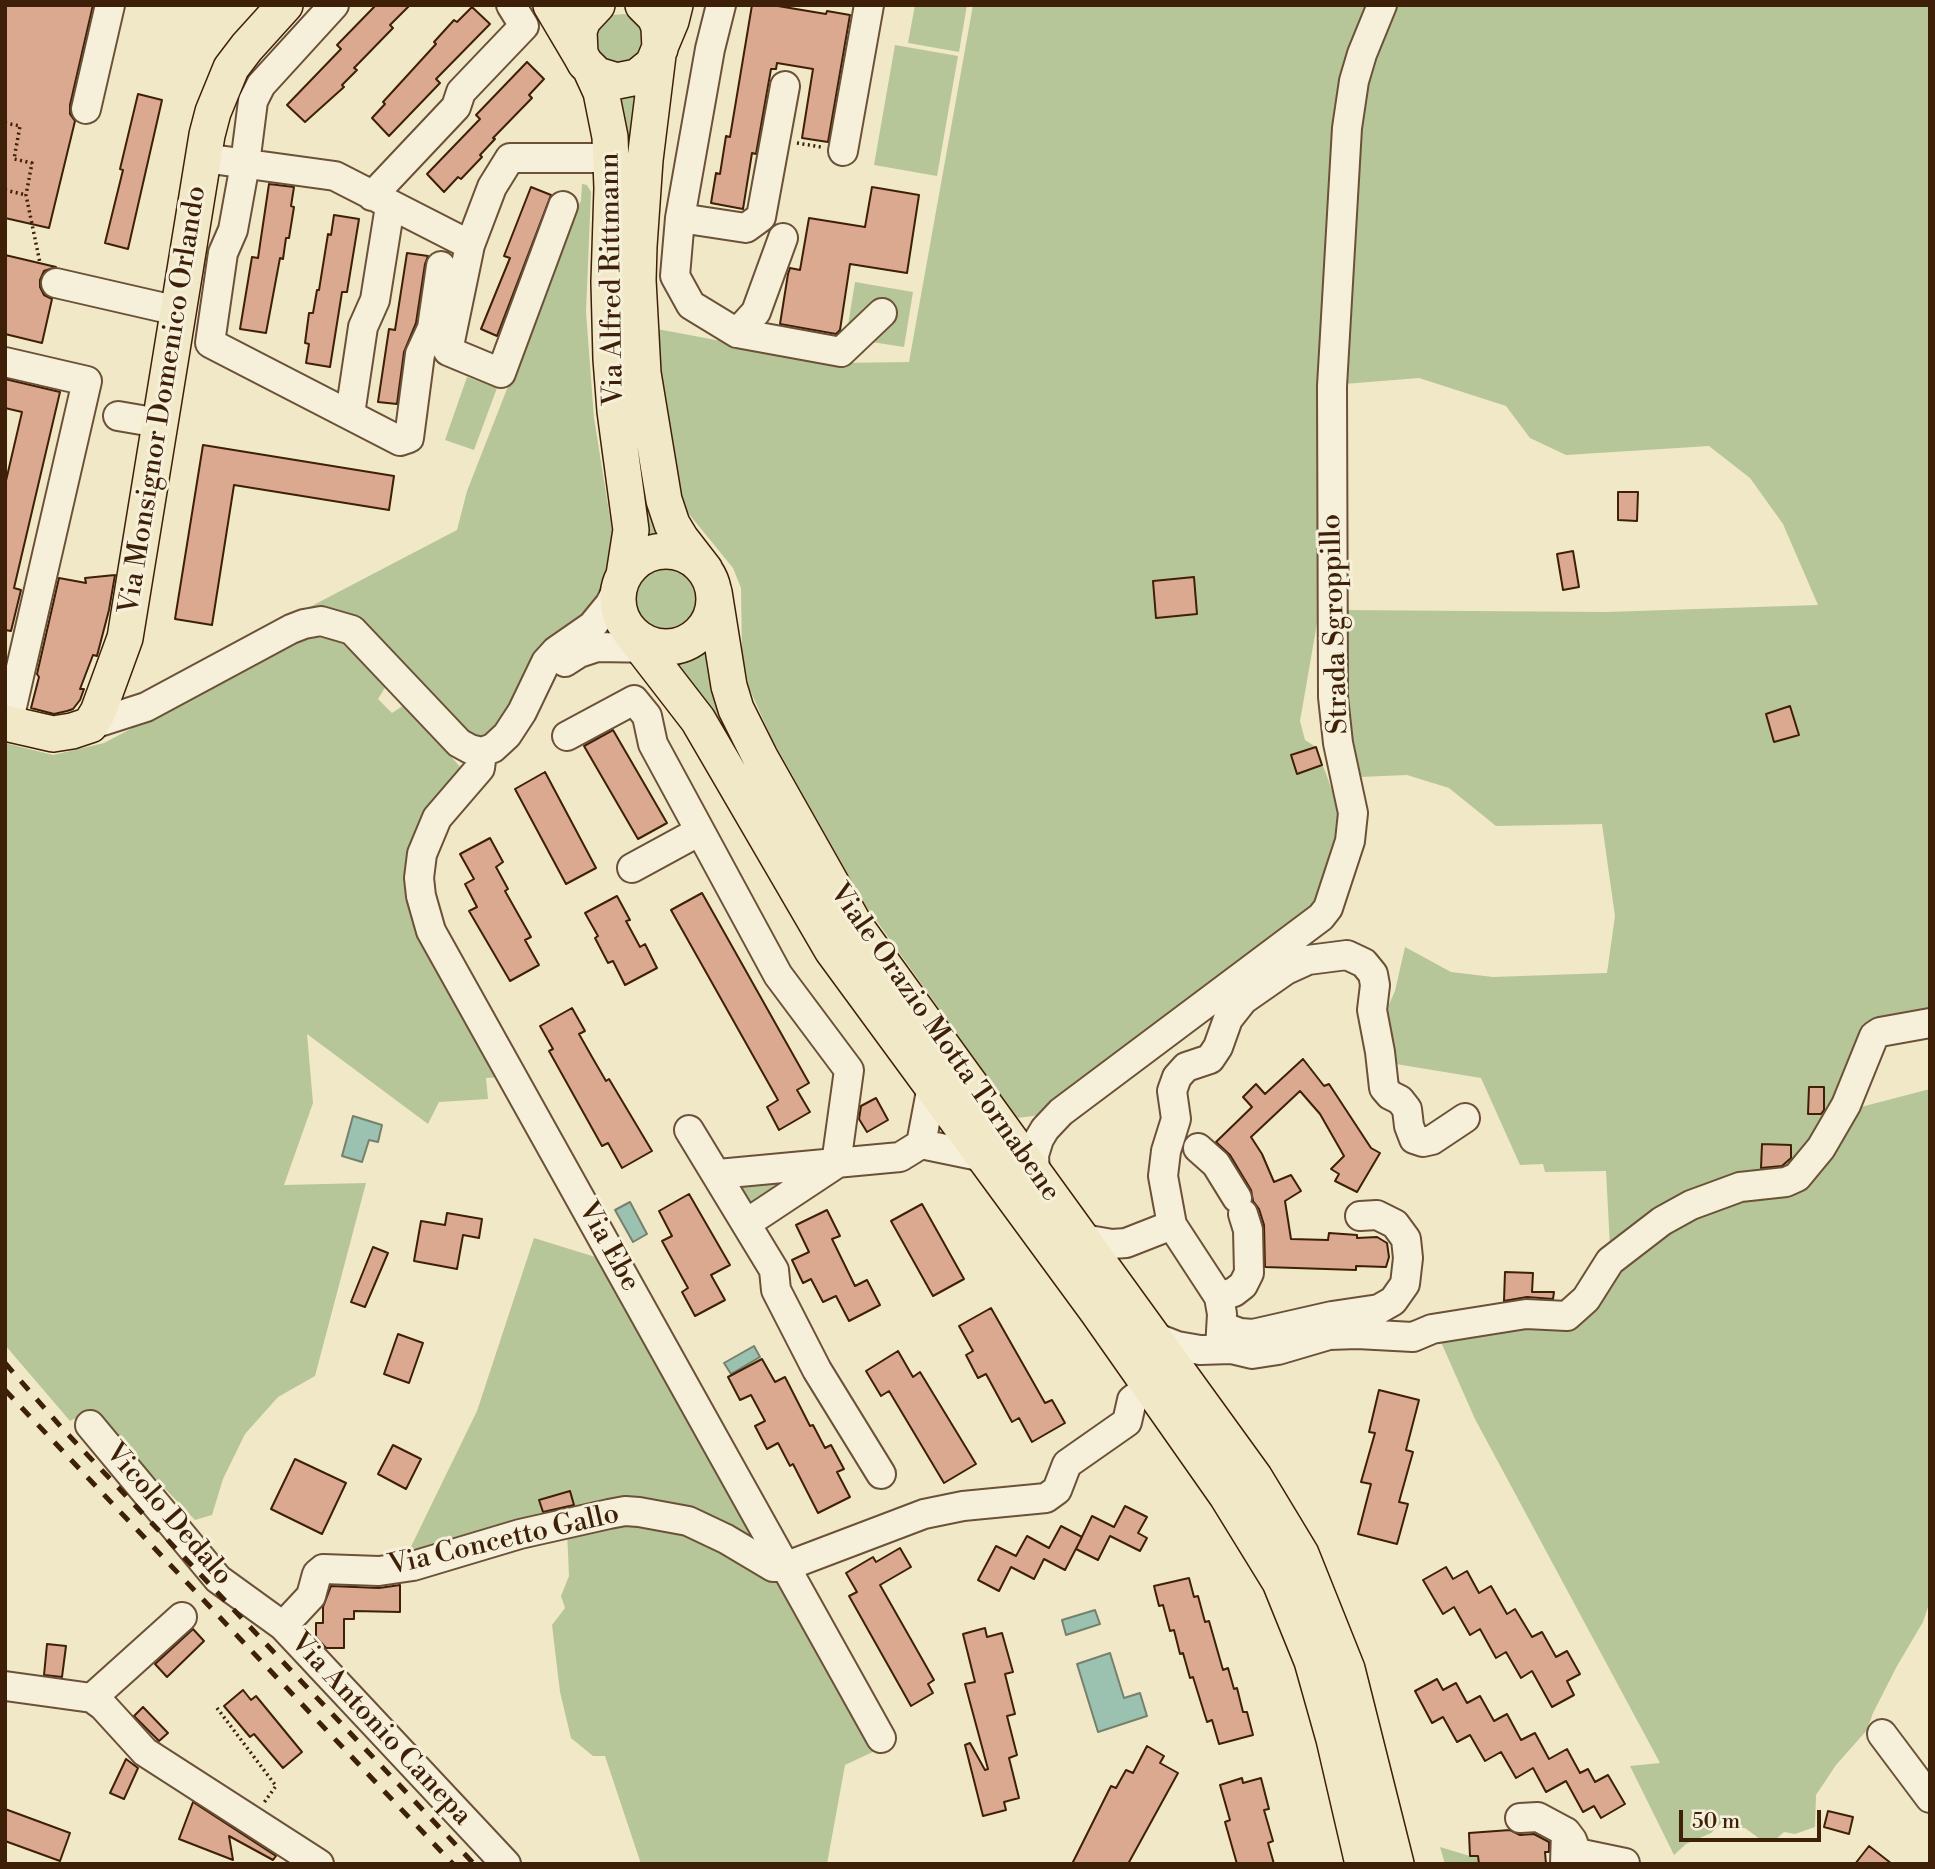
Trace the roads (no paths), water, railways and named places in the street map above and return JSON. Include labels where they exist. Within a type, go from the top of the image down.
[{"type":"main road","name":"Via Monsignor Domenico Orlando","points":[[90,725],[98,712],[125,638],[213,112],[231,68],[285,5]]},
{"type":"main road","name":"Via Alfred Rittmann","points":[[551,5],[601,92],[610,137],[612,188],[609,318],[615,411],[631,530],[618,609],[622,620],[643,642]]},
{"type":"main road","points":[[597,5],[583,20],[579,30],[585,61],[607,79],[628,80],[646,72],[659,52],[675,5]]},
{"type":"main road","points":[[643,5],[659,27],[659,52]]},
{"type":"main road","name":"Via Alfred Rittmann","points":[[659,52],[645,160],[639,246],[643,373],[664,500],[672,524],[709,581]]},
{"type":"main road","points":[[622,580],[632,564],[643,556],[670,551],[695,560],[709,581],[714,604],[705,628],[685,644],[672,648],[643,642]]},
{"type":"main road","name":"Viale Orazio Motta Tornabene","points":[[709,581],[729,686],[736,709],[760,757],[856,927],[1255,1478],[1301,1554],[1347,1669],[1396,1864]]},
{"type":"main road","name":"Viale Orazio Motta Tornabene","points":[[643,642],[698,719],[832,950],[1150,1387],[1227,1496],[1280,1582],[1312,1661],[1334,1739],[1363,1864]]},
{"type":"main road","points":[[7,724],[53,734],[90,725]]},
{"type":"street","points":[[86,109],[110,5]]},
{"type":"street","points":[[334,5],[261,85],[253,101],[245,164],[233,230],[223,253],[210,343],[401,441],[409,438],[420,354],[432,328],[441,266]]},
{"type":"street","points":[[350,414],[363,327],[375,300],[381,201],[456,107],[461,92],[524,26],[511,5]]},
{"type":"street","points":[[721,5],[710,49],[680,218],[675,276],[691,305],[737,333],[841,352],[882,313]]},
{"type":"street","points":[[843,151],[869,5]]},
{"type":"street","name":"Strada Sgroppillo","points":[[1061,1112],[1321,917],[1328,908],[1350,841],[1353,813],[1338,743],[1333,697],[1332,386],[1347,128],[1354,81],[1382,5]]},
{"type":"street","points":[[585,61],[594,158],[596,273],[609,318]]},
{"type":"street","points":[[680,218],[746,228],[761,217],[785,86]]},
{"type":"street","points":[[204,158],[335,176],[470,246]]},
{"type":"street","points":[[563,206],[500,373],[448,351],[470,246],[492,187],[510,158],[594,158]]},
{"type":"street","points":[[737,333],[756,312],[783,238]]},
{"type":"street","points":[[56,278],[178,311]]},
{"type":"street","points":[[5,362],[87,381],[7,724]]},
{"type":"street","points":[[118,416],[159,423]]},
{"type":"street","points":[[90,725],[146,707],[290,629],[321,621],[352,630],[459,743],[470,750],[482,752],[493,748],[507,735],[551,656],[592,626],[610,604],[622,580]]},
{"type":"street","points":[[539,680],[579,653],[597,647],[643,642]]},
{"type":"street","points":[[567,736],[634,700],[647,716],[653,744],[778,975],[849,1070],[835,1164],[747,1223]]},
{"type":"street","name":"Via Ebe","points":[[482,752],[480,768],[437,818],[422,854],[419,878],[430,931],[881,1738]]},
{"type":"street","points":[[632,868],[700,831]]},
{"type":"street","points":[[1194,1393],[1195,1370],[1217,1342],[1219,1297],[1172,1225],[1163,1175],[1166,1150],[1176,1119],[1172,1091],[1177,1077],[1186,1067],[1210,1059],[1218,1047],[1228,1019],[1242,1000],[1308,960],[1347,955],[1364,962],[1373,974],[1375,985],[1372,1010],[1384,1088],[1407,1109],[1414,1139],[1423,1142],[1432,1140],[1465,1118]]},
{"type":"street","points":[[1217,1342],[1252,1354],[1278,1350],[1329,1335],[1413,1337],[1432,1329],[1526,1314],[1567,1316],[1586,1299],[1609,1261],[1662,1221],[1691,1205],[1740,1188],[1786,1182],[1797,1177],[1821,1148],[1846,1105],[1874,1036],[1880,1032],[1930,1023]]},
{"type":"street","points":[[921,1144],[932,1086]]},
{"type":"street","points":[[988,1108],[1017,1127],[1036,1124],[1061,1112]]},
{"type":"street","points":[[1035,1174],[1034,1155],[1039,1139],[1061,1112]]},
{"type":"street","points":[[689,1129],[774,1270],[776,1290],[817,1370],[881,1474]]},
{"type":"street","points":[[718,1174],[900,1157],[921,1144],[984,1157]]},
{"type":"street","points":[[1198,1148],[1216,1164],[1240,1206],[1248,1230],[1250,1273],[1244,1285],[1219,1297]]},
{"type":"street","points":[[1154,1338],[1177,1346],[1217,1342],[1240,1333],[1253,1334],[1332,1315],[1378,1309],[1393,1301],[1405,1284],[1408,1258],[1406,1239],[1395,1224],[1377,1215],[1360,1216]]},
{"type":"street","points":[[1083,1239],[1112,1244],[1126,1243],[1172,1225]]},
{"type":"street","points":[[1121,1292],[1122,1259],[1126,1243]]},
{"type":"street","points":[[787,1566],[925,1514],[963,1506],[1046,1498],[1058,1490],[1067,1464],[1127,1422],[1132,1400],[1150,1387]]},
{"type":"street","name":"Vicolo Dedalo","points":[[90,1425],[218,1579],[284,1626]]},
{"type":"street","name":"Via Concetto Gallo","points":[[284,1626],[311,1596],[317,1574],[323,1569],[379,1571],[413,1566],[520,1534],[625,1511],[688,1521],[726,1539],[773,1567],[787,1566]]},
{"type":"street","points":[[92,1698],[182,1617]]},
{"type":"street","name":"Via Antonio Canepa","points":[[284,1626],[506,1864]]},
{"type":"street","points":[[5,1686],[92,1698],[103,1706],[145,1752],[319,1864]]},
{"type":"street","points":[[1882,1734],[1930,1798]]},
{"type":"street","points":[[1520,1818],[1538,1817],[1566,1832],[1577,1853],[1625,1863]]},
{"type":"street","points":[[1565,1864],[1566,1832]]},
{"type":"railway","points":[[5,1363],[61,1427],[474,1864]]},
{"type":"railway","points":[[5,1390],[453,1864]]}]
